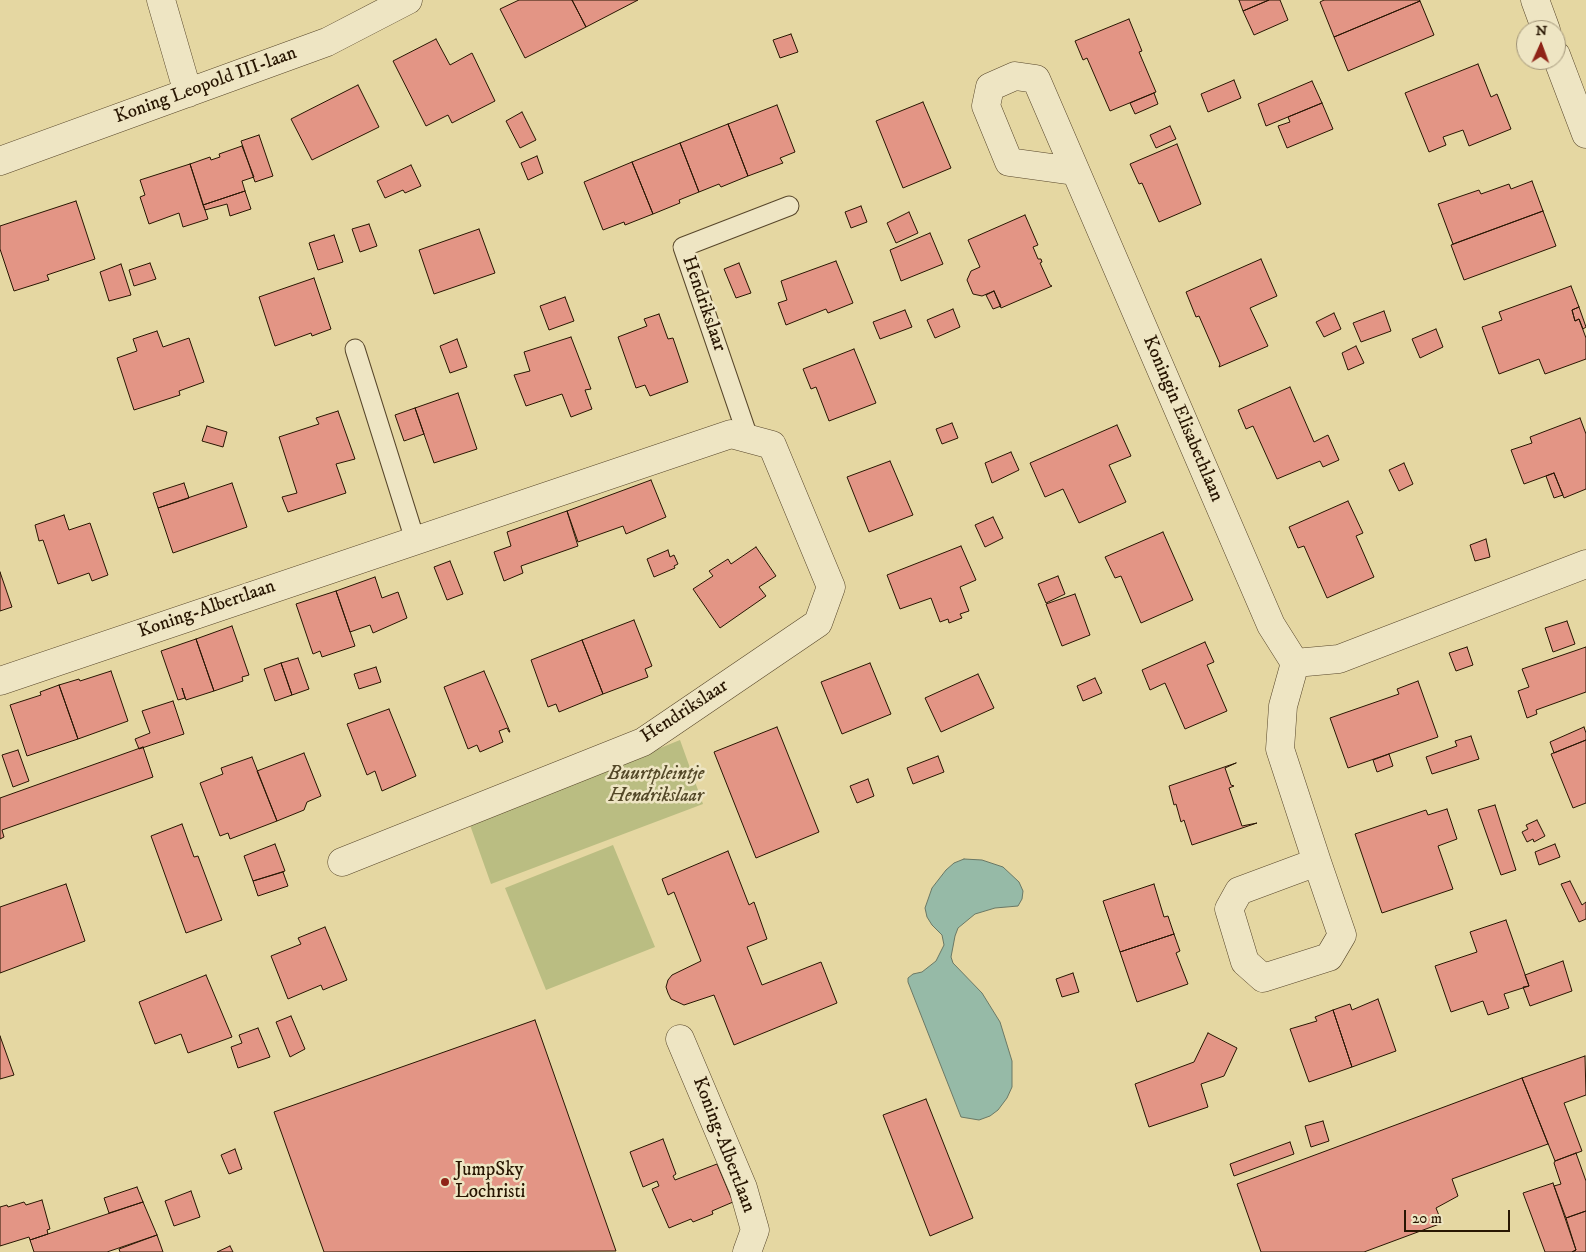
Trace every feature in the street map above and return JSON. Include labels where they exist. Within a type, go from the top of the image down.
[{"type":"street","points":[[161,0],[188,93]]},
{"type":"street","name":"Koning Leopold III-laan","points":[[0,161],[327,42],[408,0]]},
{"type":"street","points":[[1535,0],[1542,20]]},
{"type":"street","points":[[1562,70],[1586,134]]},
{"type":"street","name":"Koningin Elisabethlaan","points":[[1074,171],[1271,625],[1295,663]]},
{"type":"street","name":"Hendrikslaar","points":[[342,862],[643,742],[818,623],[831,587],[772,445],[731,434],[645,463]]},
{"type":"street","name":"Koning-Albertlaan","points":[[0,681],[645,463]]},
{"type":"street","points":[[1318,862],[1239,891],[1229,909],[1245,962],[1263,978],[1329,957],[1342,935],[1318,862],[1280,749],[1283,706],[1295,663],[1339,659],[1586,564]]},
{"type":"street","name":"Koning-Albertlaan","points":[[680,1039],[743,1188],[755,1230],[747,1252]]},
{"type":"lane","name":"Hendrikslaar","points":[[749,440],[683,247],[789,206]]},
{"type":"lane","points":[[355,349],[415,540]]},
{"type":"green space","name":"Buurtpleintje Hendrikslaar","points":[[680,740],[703,804],[491,884],[470,825]]},
{"type":"green space","points":[[613,845],[655,947],[546,990],[505,888]]},
{"type":"shaded area","points":[[964,859],[982,860],[1003,867],[1019,882],[1023,891],[1022,899],[1018,906],[995,908],[975,914],[958,928],[955,936],[951,957],[953,963],[982,993],[1000,1022],[1012,1061],[1012,1087],[1007,1098],[998,1110],[990,1116],[979,1120],[961,1117],[908,982],[908,978],[913,974],[922,972],[936,961],[944,945],[942,935],[932,925],[927,917],[925,908],[932,888],[946,870],[954,863]]},
{"type":"building","points":[[519,0],[572,0],[586,27],[525,58],[500,9]]},
{"type":"building","points":[[572,0],[638,0],[586,27]]},
{"type":"building","points":[[1239,0],[1269,0],[1243,11]]},
{"type":"building","points":[[1269,0],[1280,0],[1288,20],[1254,35],[1243,11]]},
{"type":"building","points":[[1324,0],[1420,1],[1334,37],[1320,2]]},
{"type":"building","points":[[1420,1],[1434,35],[1348,71],[1334,37]]},
{"type":"building","points":[[1129,19],[1142,51],[1139,52],[1156,92],[1110,111],[1087,58],[1083,60],[1075,41]]},
{"type":"building","points":[[791,34],[798,52],[780,58],[773,40]]},
{"type":"building","points":[[436,39],[450,65],[472,53],[495,101],[452,123],[448,115],[426,126],[393,61]]},
{"type":"building","points":[[1478,64],[1491,97],[1497,94],[1511,129],[1469,146],[1463,130],[1443,137],[1446,145],[1429,152],[1405,93]]},
{"type":"building","points":[[1234,80],[1241,98],[1208,112],[1201,94]]},
{"type":"building","points":[[1312,81],[1322,103],[1266,126],[1258,104]]},
{"type":"building","points":[[358,85],[379,127],[312,160],[291,119]]},
{"type":"building","points":[[1154,93],[1158,104],[1135,114],[1130,103]]},
{"type":"building","points":[[923,102],[951,168],[903,188],[876,121]]},
{"type":"building","points":[[1322,103],[1333,129],[1287,148],[1278,126],[1290,122],[1288,117]]},
{"type":"building","points":[[777,105],[795,152],[780,158],[783,163],[748,176],[728,124]]},
{"type":"building","points":[[522,112],[536,140],[520,148],[506,121]]},
{"type":"building","points":[[728,124],[748,176],[721,187],[719,184],[699,192],[680,143]]},
{"type":"building","points":[[1170,126],[1176,139],[1156,148],[1150,135]]},
{"type":"building","points":[[259,135],[273,176],[255,182],[241,141]]},
{"type":"building","points":[[680,143],[699,192],[679,200],[680,203],[653,214],[632,162]]},
{"type":"building","points":[[1177,144],[1201,204],[1159,222],[1142,183],[1139,184],[1130,164]]},
{"type":"building","points":[[242,146],[254,177],[242,181],[245,191],[203,205],[190,164],[210,157],[211,160],[220,157],[219,154]]},
{"type":"building","points":[[537,156],[543,173],[528,180],[521,163]]},
{"type":"building","points":[[632,162],[653,214],[625,225],[624,222],[603,230],[584,182]]},
{"type":"building","points":[[190,164],[208,219],[183,227],[179,213],[149,224],[140,197],[145,195],[140,180]]},
{"type":"building","points":[[411,165],[421,186],[405,193],[403,190],[385,198],[377,181]]},
{"type":"building","points":[[1532,181],[1543,211],[1453,244],[1438,204],[1479,190],[1481,194],[1509,184],[1511,189]]},
{"type":"building","points":[[245,191],[251,209],[230,216],[227,204],[205,210],[203,205]]},
{"type":"building","points":[[76,201],[95,259],[47,275],[49,280],[14,291],[0,249],[0,226]]},
{"type":"building","points":[[861,206],[867,222],[851,228],[845,212]]},
{"type":"building","points":[[1543,211],[1556,246],[1464,280],[1451,245]]},
{"type":"building","points":[[909,212],[918,233],[896,243],[887,223]]},
{"type":"building","points":[[1025,215],[1038,245],[1033,247],[1038,259],[1041,259],[1042,262],[1040,263],[1052,286],[1001,308],[994,291],[982,296],[973,294],[967,280],[971,271],[980,267],[968,240]]},
{"type":"building","points":[[369,224],[377,246],[360,252],[352,229]]},
{"type":"building","points":[[479,229],[495,273],[434,294],[419,250]]},
{"type":"building","points":[[930,233],[943,264],[901,281],[890,250]]},
{"type":"building","points":[[334,235],[343,262],[318,270],[309,243]]},
{"type":"building","points":[[1261,259],[1277,296],[1250,308],[1268,346],[1219,367],[1220,364],[1199,316],[1196,317],[1186,292]]},
{"type":"building","points":[[836,261],[853,303],[828,313],[826,309],[786,325],[778,303],[787,300],[781,281]]},
{"type":"building","points":[[150,263],[156,279],[134,286],[129,270]]},
{"type":"building","points":[[739,263],[751,293],[736,298],[724,269]]},
{"type":"building","points":[[121,264],[131,295],[109,301],[100,272]]},
{"type":"building","points":[[314,278],[331,329],[312,336],[311,333],[275,346],[259,297]]},
{"type":"building","points":[[1571,286],[1579,307],[1572,310],[1575,321],[1579,319],[1586,338],[1586,359],[1545,374],[1539,359],[1499,374],[1482,327],[1502,320],[1499,312]]},
{"type":"building","points":[[994,291],[1001,306],[993,309],[986,295]]},
{"type":"building","points":[[565,297],[574,321],[549,330],[540,306]]},
{"type":"building","points":[[1579,307],[1586,327],[1583,329],[1579,319],[1575,321],[1572,310]]},
{"type":"building","points":[[953,309],[960,327],[935,338],[927,320]]},
{"type":"building","points":[[905,310],[912,327],[880,339],[873,322]]},
{"type":"building","points":[[1384,311],[1391,331],[1361,342],[1353,323]]},
{"type":"building","points":[[1334,313],[1341,329],[1324,337],[1316,322]]},
{"type":"building","points":[[659,314],[668,339],[673,338],[688,382],[650,396],[645,385],[636,388],[618,337],[647,326],[644,319]]},
{"type":"building","points":[[1436,329],[1443,347],[1420,358],[1412,339]]},
{"type":"building","points":[[157,331],[163,347],[189,338],[204,382],[179,391],[180,395],[134,410],[117,358],[137,351],[133,339]]},
{"type":"building","points":[[571,337],[591,389],[585,390],[592,409],[571,417],[562,394],[526,406],[514,375],[530,371],[524,352]]},
{"type":"building","points":[[457,339],[467,367],[450,373],[440,346]]},
{"type":"building","points":[[1356,346],[1364,363],[1348,370],[1342,353]]},
{"type":"building","points":[[854,349],[876,403],[829,421],[816,387],[811,389],[803,369]]},
{"type":"building","points":[[1290,387],[1314,442],[1328,435],[1339,460],[1323,467],[1320,461],[1277,479],[1253,426],[1246,429],[1238,410]]},
{"type":"building","points":[[458,393],[477,449],[434,463],[415,408]]},
{"type":"building","points":[[415,408],[424,434],[404,441],[395,415]]},
{"type":"building","points":[[338,411],[355,459],[336,464],[346,493],[288,512],[282,497],[297,493],[279,437],[319,424],[316,418]]},
{"type":"building","points":[[1580,418],[1586,434],[1586,489],[1564,498],[1554,473],[1524,484],[1511,450],[1532,443],[1530,437]]},
{"type":"building","points":[[952,423],[958,438],[942,444],[936,429]]},
{"type":"building","points":[[1117,425],[1131,456],[1109,465],[1126,502],[1079,523],[1063,489],[1045,497],[1030,463]]},
{"type":"building","points":[[207,426],[227,432],[223,447],[202,441]]},
{"type":"building","points":[[1011,452],[1019,470],[992,483],[985,463]]},
{"type":"building","points":[[890,461],[913,515],[869,532],[847,477]]},
{"type":"building","points":[[1404,463],[1413,484],[1399,491],[1389,470]]},
{"type":"building","points":[[1554,473],[1563,495],[1554,498],[1546,476]]},
{"type":"building","points":[[651,480],[666,517],[626,534],[623,526],[578,542],[567,511]]},
{"type":"building","points":[[184,483],[189,498],[158,508],[153,493]]},
{"type":"building","points":[[232,483],[247,527],[173,553],[158,508]]},
{"type":"building","points":[[1348,501],[1363,533],[1356,536],[1374,577],[1327,598],[1304,546],[1298,548],[1289,527]]},
{"type":"building","points":[[567,511],[578,546],[521,566],[523,573],[504,581],[494,552],[511,546],[507,532]]},
{"type":"building","points":[[64,515],[69,530],[90,523],[108,575],[92,581],[89,573],[58,584],[43,540],[39,541],[35,525]]},
{"type":"building","points":[[993,517],[1003,538],[985,547],[975,525]]},
{"type":"building","points":[[1163,532],[1193,600],[1141,623],[1121,576],[1115,578],[1105,557]]},
{"type":"building","points":[[1486,539],[1490,557],[1475,561],[1470,545]]},
{"type":"building","points":[[961,546],[976,580],[960,587],[969,611],[960,614],[962,618],[949,623],[948,619],[940,622],[931,598],[900,609],[887,575]]},
{"type":"building","points":[[756,547],[776,576],[759,587],[766,596],[720,628],[693,589],[713,576],[709,571],[728,559],[731,564]]},
{"type":"building","points":[[668,550],[670,557],[674,555],[678,564],[674,566],[675,568],[654,577],[647,559]]},
{"type":"building","points":[[450,561],[463,594],[447,600],[434,567]]},
{"type":"building","points":[[0,572],[12,607],[0,611]]},
{"type":"building","points":[[1058,576],[1065,594],[1046,603],[1038,584]]},
{"type":"building","points":[[375,577],[382,598],[398,592],[407,618],[373,633],[370,625],[350,632],[336,591]]},
{"type":"building","points":[[336,591],[355,646],[322,657],[320,651],[313,654],[296,604]]},
{"type":"building","points":[[1075,594],[1090,635],[1062,646],[1046,604]]},
{"type":"building","points":[[634,620],[652,666],[645,669],[648,677],[603,694],[582,640]]},
{"type":"building","points":[[1567,621],[1575,644],[1553,652],[1545,628]]},
{"type":"building","points":[[232,626],[249,675],[242,677],[243,681],[214,691],[196,639]]},
{"type":"building","points":[[196,639],[214,691],[186,700],[182,688],[185,698],[178,700],[161,651]]},
{"type":"building","points":[[582,640],[603,694],[559,712],[556,704],[548,707],[531,660]]},
{"type":"building","points":[[1205,642],[1214,662],[1207,665],[1227,711],[1185,729],[1165,683],[1150,690],[1142,670]]},
{"type":"building","points":[[1467,647],[1473,665],[1456,671],[1449,653]]},
{"type":"building","points":[[1586,647],[1586,692],[1536,710],[1537,714],[1527,718],[1518,691],[1529,687],[1522,669]]},
{"type":"building","points":[[298,658],[309,689],[292,695],[281,663]]},
{"type":"building","points":[[281,663],[292,695],[275,701],[264,669]]},
{"type":"building","points":[[870,663],[891,714],[842,734],[821,682]]},
{"type":"building","points":[[376,667],[381,682],[359,689],[354,674]]},
{"type":"building","points":[[111,671],[128,721],[78,739],[59,685],[79,679],[80,681]]},
{"type":"building","points":[[484,671],[510,732],[507,728],[499,731],[503,742],[480,752],[477,745],[468,749],[444,687]]},
{"type":"building","points":[[978,674],[994,708],[941,732],[925,698]]},
{"type":"building","points":[[1095,678],[1102,693],[1083,701],[1077,686]]},
{"type":"building","points":[[1418,681],[1438,737],[1348,768],[1330,718],[1399,694],[1397,689]]},
{"type":"building","points":[[59,685],[78,739],[27,756],[10,705],[41,695],[40,692]]},
{"type":"building","points":[[173,701],[184,734],[139,749],[135,739],[150,733],[142,711]]},
{"type":"building","points":[[389,709],[416,776],[382,791],[375,771],[367,775],[347,724]]},
{"type":"building","points":[[777,727],[819,832],[756,858],[714,752]]},
{"type":"building","points":[[1584,727],[1586,740],[1554,753],[1550,742]]},
{"type":"building","points":[[1471,736],[1479,759],[1432,774],[1426,757],[1457,746],[1455,741]]},
{"type":"building","points":[[1586,740],[1586,803],[1573,808],[1551,754]]},
{"type":"building","points":[[143,747],[153,777],[2,830],[4,837],[0,839],[0,798]]},
{"type":"building","points":[[18,750],[29,781],[13,787],[2,755]]},
{"type":"building","points":[[304,753],[321,796],[307,802],[304,810],[277,821],[257,771]]},
{"type":"building","points":[[1389,754],[1393,766],[1377,772],[1373,760]]},
{"type":"building","points":[[938,756],[944,772],[913,784],[907,768]]},
{"type":"building","points":[[252,757],[277,821],[230,839],[228,833],[220,836],[200,783],[223,774],[221,768]]},
{"type":"building","points":[[1236,763],[1225,768],[1231,785],[1234,786],[1229,788],[1242,826],[1257,823],[1192,845],[1184,820],[1181,822],[1176,804],[1174,805],[1169,786]]},
{"type":"building","points":[[868,779],[874,796],[857,803],[850,786]]},
{"type":"building","points":[[1495,805],[1516,870],[1501,875],[1478,810]]},
{"type":"building","points":[[1447,809],[1457,839],[1438,846],[1453,889],[1382,913],[1355,834],[1426,810],[1428,815]]},
{"type":"building","points":[[1537,820],[1545,836],[1534,842],[1533,839],[1527,842],[1522,832],[1528,829],[1526,825]]},
{"type":"building","points":[[182,824],[194,857],[198,856],[222,920],[186,933],[151,836]]},
{"type":"building","points":[[275,844],[285,871],[253,881],[244,856]]},
{"type":"building","points":[[1555,844],[1560,857],[1539,865],[1535,852]]},
{"type":"building","points":[[728,851],[749,905],[754,902],[767,939],[747,947],[762,985],[821,962],[837,1003],[734,1045],[714,995],[684,1005],[671,999],[668,993],[666,987],[672,975],[701,961],[674,892],[668,895],[662,879]]},
{"type":"building","points":[[283,872],[288,886],[258,896],[253,881]]},
{"type":"building","points":[[1570,881],[1582,905],[1586,902],[1586,919],[1579,922],[1561,884]]},
{"type":"building","points":[[66,884],[85,941],[0,973],[0,907]]},
{"type":"building","points":[[1154,884],[1164,917],[1168,916],[1174,934],[1120,952],[1103,901]]},
{"type":"building","points":[[1506,920],[1529,986],[1504,994],[1509,1008],[1488,1015],[1483,1001],[1451,1012],[1435,966],[1477,952],[1470,932]]},
{"type":"building","points":[[325,927],[347,980],[323,990],[321,985],[288,999],[271,956],[301,944],[298,938]]},
{"type":"building","points":[[1174,934],[1180,951],[1176,953],[1188,984],[1137,1002],[1120,952]]},
{"type":"building","points":[[1563,961],[1572,991],[1530,1006],[1523,987],[1529,986],[1525,975]]},
{"type":"building","points":[[1073,973],[1079,992],[1062,997],[1056,979]]},
{"type":"building","points":[[206,975],[232,1037],[188,1053],[181,1034],[155,1044],[139,1002]]},
{"type":"building","points":[[1378,999],[1396,1051],[1352,1067],[1333,1010],[1350,1004],[1352,1010]]},
{"type":"building","points":[[1333,1010],[1352,1067],[1309,1082],[1290,1029],[1317,1021],[1315,1017]]},
{"type":"building","points":[[291,1016],[305,1049],[290,1057],[276,1022]]},
{"type":"building","name":"JumpSky Lochristi","points":[[535,1020],[616,1251],[324,1252],[274,1112]]},
{"type":"building","points":[[258,1028],[270,1057],[238,1068],[231,1047],[242,1043],[239,1035]]},
{"type":"building","points":[[1208,1033],[1237,1048],[1224,1076],[1201,1084],[1208,1107],[1149,1127],[1135,1084],[1194,1062]]},
{"type":"building","points":[[0,1036],[14,1075],[0,1079]]},
{"type":"building","points":[[1585,1056],[1586,1095],[1564,1103],[1582,1151],[1555,1161],[1522,1078]]},
{"type":"building","points":[[1522,1078],[1548,1144],[1452,1179],[1458,1196],[1436,1208],[1442,1223],[1364,1252],[1261,1252],[1237,1184]]},
{"type":"building","points":[[926,1099],[973,1218],[930,1236],[883,1115]]},
{"type":"building","points":[[1323,1121],[1329,1141],[1311,1147],[1305,1126]]},
{"type":"building","points":[[663,1139],[676,1174],[673,1176],[675,1180],[717,1164],[733,1202],[712,1211],[713,1214],[693,1222],[691,1219],[669,1228],[652,1189],[659,1186],[657,1181],[643,1187],[630,1152]]},
{"type":"building","points":[[1290,1142],[1294,1154],[1234,1176],[1230,1164]]},
{"type":"building","points":[[235,1149],[242,1169],[229,1174],[221,1155]]},
{"type":"building","points":[[1576,1153],[1586,1181],[1586,1211],[1566,1218],[1554,1186],[1561,1184],[1554,1163]]},
{"type":"building","points":[[1553,1183],[1576,1250],[1572,1252],[1545,1252],[1523,1193]]},
{"type":"building","points":[[137,1187],[143,1202],[109,1213],[104,1198]]},
{"type":"building","points":[[191,1191],[200,1217],[174,1226],[165,1201]]},
{"type":"building","points":[[42,1200],[50,1229],[47,1230],[48,1234],[30,1240],[29,1237],[0,1246],[0,1207],[7,1205],[8,1207],[24,1202],[26,1205]]},
{"type":"building","points":[[143,1202],[157,1235],[107,1252],[34,1252],[30,1240]]},
{"type":"building","points":[[1586,1211],[1586,1252],[1572,1252],[1576,1250],[1566,1218]]},
{"type":"building","points":[[157,1235],[163,1252],[120,1252],[119,1249]]},
{"type":"building","points":[[230,1246],[233,1252],[217,1252]]},
{"type":"place","name":"JumpSky Lochristi","points":[[445,1182]]}]
